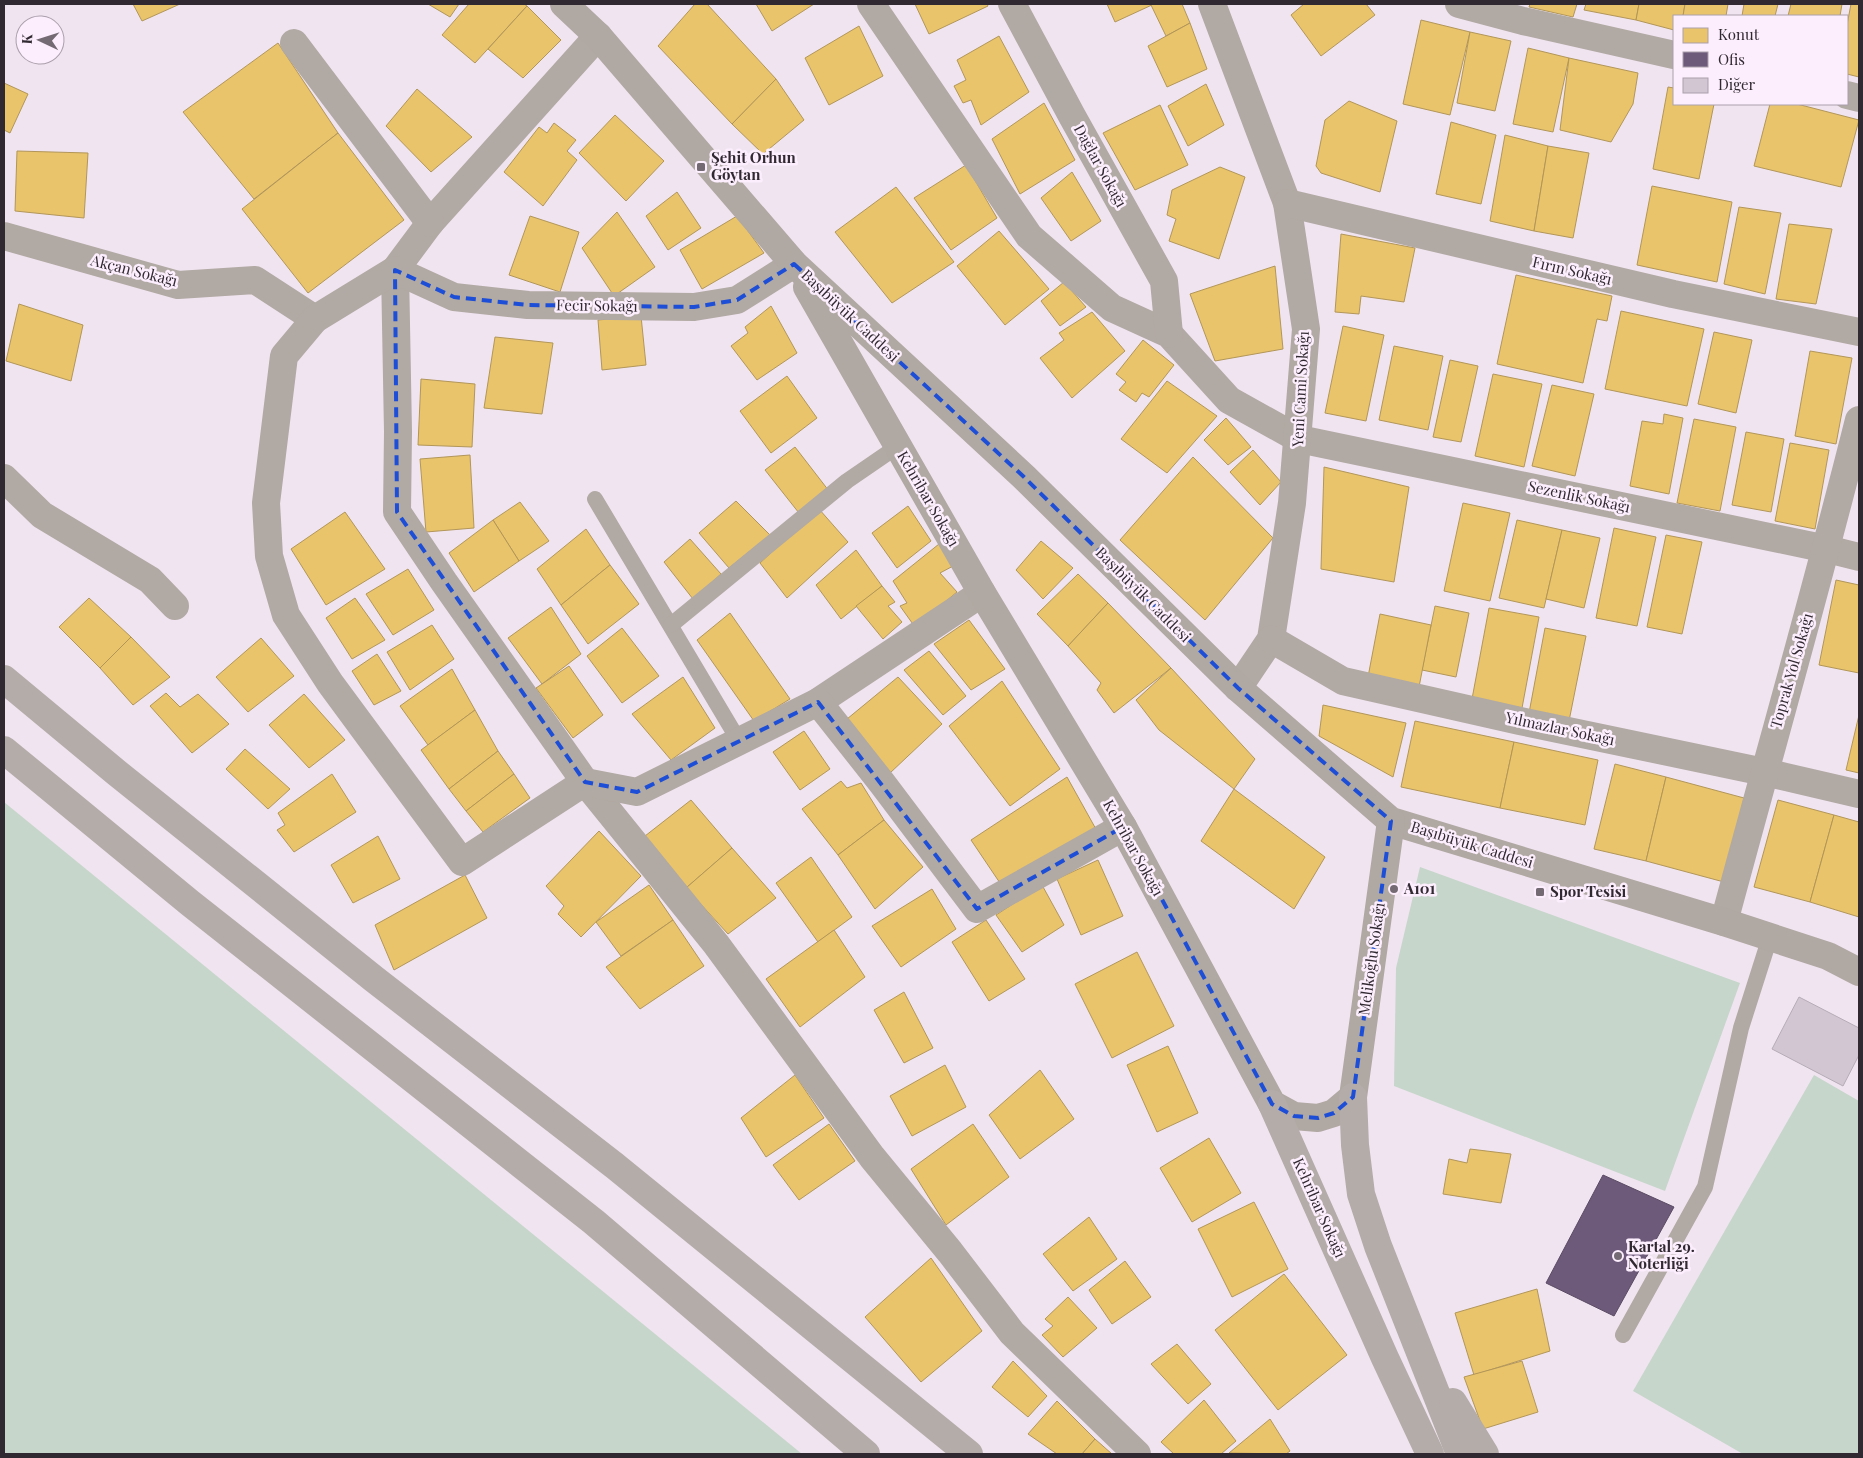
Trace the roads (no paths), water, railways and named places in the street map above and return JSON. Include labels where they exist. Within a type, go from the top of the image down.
[{"type":"main road","name":"Başıbüyük Caddesi","points":[[564,4],[598,36],[794,264],[1024,477],[1238,688],[1391,821],[1724,922],[1828,956],[1859,972]]},
{"type":"main road","name":"Kehribar Sokağı","points":[[794,264],[982,593],[1123,828],[1272,1104],[1385,1358],[1430,1454]]},
{"type":"main road","points":[[4,679],[124,780],[374,979],[615,1166],[969,1454]]},
{"type":"main road","points":[[4,750],[190,903],[594,1222],[866,1454]]},
{"type":"main road","name":"Melikoğlu Sokağı","points":[[1354,1097],[1391,821]]},
{"type":"main road","points":[[1272,1104],[1294,1116],[1318,1118],[1334,1113],[1354,1097]]},
{"type":"main road","points":[[1354,1097],[1355,1145],[1361,1194],[1378,1246],[1460,1454]]},
{"type":"main road","points":[[1413,1336],[1485,1454]]},
{"type":"main road","points":[[1385,1358],[1417,1454]]},
{"type":"street","points":[[871,4],[1029,236],[1112,308],[1169,334]]},
{"type":"street","name":"Dağlar Sokağı","points":[[1012,4],[1164,281],[1169,334]]},
{"type":"street","name":"Yeni Cami Sokağı","points":[[1212,4],[1287,203],[1306,329],[1299,439],[1292,503],[1271,639],[1238,688]]},
{"type":"street","points":[[1458,4],[1523,21],[1673,55]]},
{"type":"street","points":[[598,36],[430,223],[395,270],[315,319],[284,356],[266,503],[269,556],[286,615],[336,690],[462,862],[585,782],[637,792],[818,702],[982,593]]},
{"type":"street","points":[[294,43],[430,223]]},
{"type":"street","name":"Fırın Sokağı","points":[[1287,203],[1673,294],[1859,332]]},
{"type":"street","name":"Akçan Sokağı","points":[[4,236],[178,285],[255,280],[315,319]]},
{"type":"street","name":"Fecir Sokağı","points":[[395,270],[454,297],[528,305],[694,307],[738,300],[794,264]]},
{"type":"street","points":[[395,270],[398,432],[397,512],[585,782],[716,944],[872,1157],[950,1252],[1012,1333],[1137,1454]]},
{"type":"street","name":"Sezenlik Sokağı","points":[[1169,334],[1229,400],[1299,439],[1859,557]]},
{"type":"street","name":"Toprak Yol Sokağı","points":[[1724,922],[1827,549],[1859,420]]},
{"type":"street","points":[[4,478],[42,515],[150,580],[174,606]]},
{"type":"street","name":"Yılmazlar Sokağı","points":[[1271,639],[1342,681],[1859,794]]},
{"type":"street","points":[[818,702],[977,909],[1123,828]]},
{"type":"lane","points":[[671,626],[847,480],[898,446]]},
{"type":"lane","points":[[594,499],[739,741]]},
{"type":"lane","points":[[1622,1335],[1705,1187],[1741,1028],[1770,937]]},
{"type":"place","name":"Şehit Orhun Göytan","points":[[701,167]]},
{"type":"place","name":"A101","points":[[1394,889]]},
{"type":"place","name":"Spor Tesisi","points":[[1540,892]]},
{"type":"place","name":"Kartal 29. Noterliği","points":[[1618,1256]]}]
